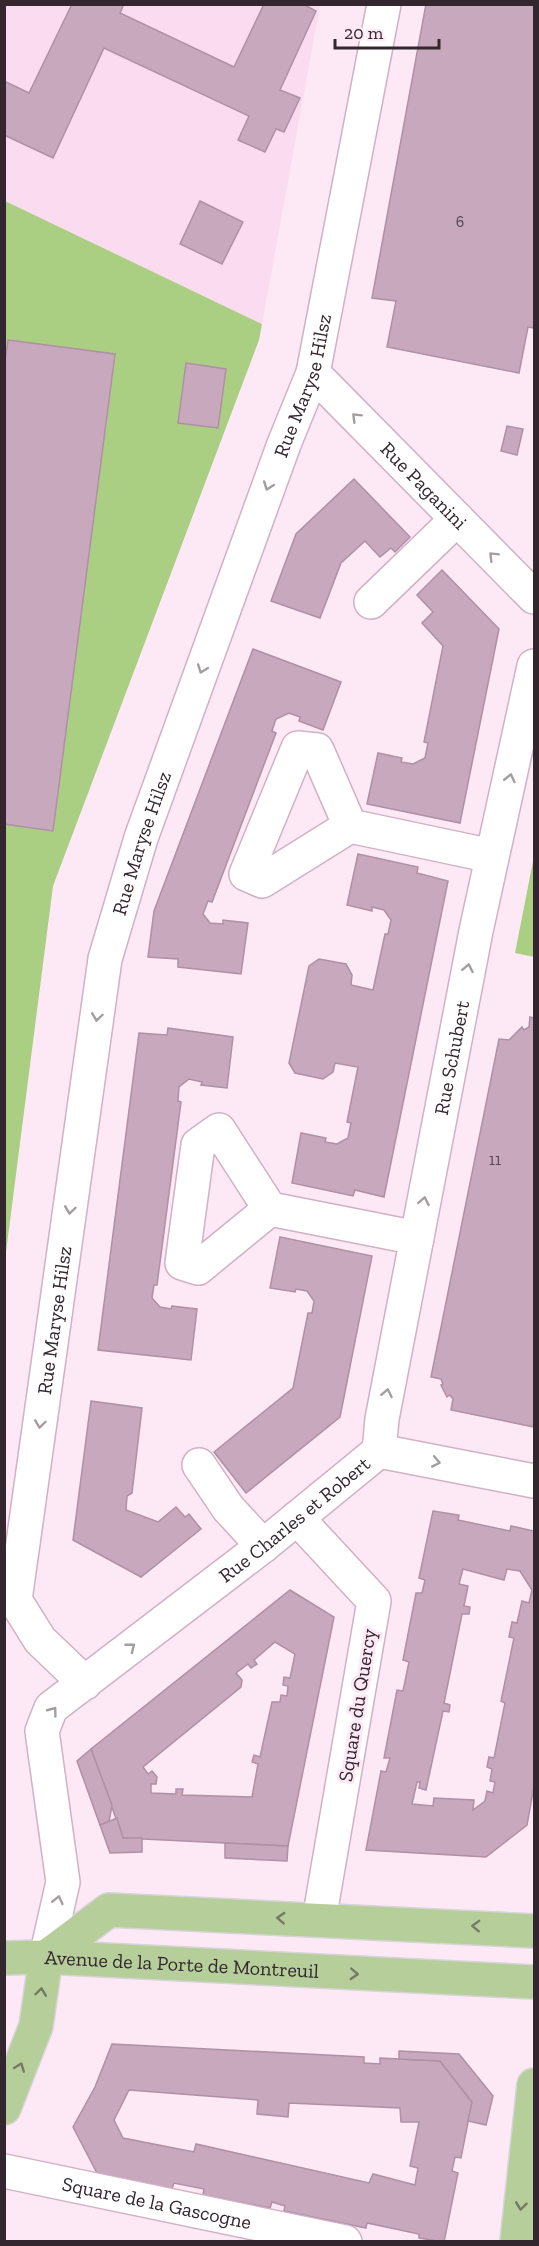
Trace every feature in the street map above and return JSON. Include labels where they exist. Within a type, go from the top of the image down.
[{"type":"main road","name":"Avenue de la Porte de Montreuil","points":[[46,1957],[109,1910],[534,1931]]},
{"type":"main road","name":"Avenue de la Porte de Montreuil","points":[[46,1957],[534,1982]]},
{"type":"main road","points":[[4,1958],[46,1957],[36,2026],[4,2108]]},
{"type":"main road","points":[[517,2241],[534,2085]]},
{"type":"street","name":"Rue Maryse Hilsz","points":[[85,1683],[40,1640],[15,1600],[105,959],[141,838],[280,455],[313,373],[384,4]]},
{"type":"street","name":"Rue Paganini","points":[[313,373],[534,597]]},
{"type":"street","points":[[371,602],[457,519]]},
{"type":"street","name":"Rue Schubert","points":[[379,1451],[382,1419],[492,856],[534,666]]},
{"type":"street","points":[[350,826],[492,856]]},
{"type":"street","points":[[270,1209],[417,1238]]},
{"type":"street","name":"Rue Charles et Robert","points":[[46,1957],[63,1882],[42,1731],[51,1708],[263,1546],[379,1451],[534,1481]]},
{"type":"street","points":[[199,1466],[228,1508],[263,1546]]},
{"type":"street","name":"Square du Quercy","points":[[297,1518],[374,1601],[319,1920]]},
{"type":"street","name":"Square de la Gascogne","points":[[4,2171],[241,2231],[345,2241]]},
{"type":"shaded area","points":[[4,5],[320,5],[262,324],[5,201]]},
{"type":"green space","points":[[5,201],[262,324],[259,340],[53,886],[5,1260]]},
{"type":"green space","points":[[534,856],[534,957],[515,953]]},
{"type":"building","points":[[72,4],[124,4],[120,13],[234,67],[264,4],[303,4],[316,11],[280,90],[300,98],[284,132],[276,129],[265,152],[238,140],[249,116],[104,48],[53,158],[4,135],[4,81],[29,93]]},
{"type":"building","points":[[426,4],[534,4],[534,328],[528,327],[519,373],[387,347],[396,301],[372,298]]},
{"type":"building","points":[[200,201],[243,222],[222,264],[180,244]]},
{"type":"building","points":[[8,340],[115,354],[53,831],[4,824],[4,368]]},
{"type":"building","points":[[186,363],[226,369],[218,428],[178,423]]},
{"type":"building","points":[[507,426],[523,429],[517,455],[501,451]]},
{"type":"building","points":[[354,479],[410,537],[395,552],[391,548],[380,557],[365,541],[341,563],[320,618],[271,601],[296,534]]},
{"type":"building","points":[[442,570],[499,629],[460,823],[367,804],[378,753],[402,758],[401,762],[413,764],[425,758],[428,743],[424,742],[443,646],[422,623],[433,612],[417,595]]},
{"type":"building","points":[[253,649],[341,682],[323,730],[299,721],[300,717],[289,713],[276,719],[272,731],[276,733],[212,902],[208,901],[203,914],[210,923],[223,924],[223,920],[248,923],[241,974],[178,967],[178,959],[148,957],[154,911]]},
{"type":"building","points":[[358,854],[418,867],[417,873],[448,881],[384,1197],[355,1190],[353,1196],[292,1183],[301,1133],[326,1138],[325,1142],[337,1144],[348,1138],[351,1123],[347,1122],[358,1067],[335,1063],[333,1072],[323,1079],[295,1073],[289,1063],[309,966],[319,959],[346,964],[352,975],[351,985],[373,990],[385,934],[388,934],[391,920],[384,910],[372,907],[372,911],[347,905]]},
{"type":"building","points":[[530,1017],[534,1018],[534,1427],[451,1410],[453,1399],[450,1395],[447,1397],[441,1385],[443,1384],[441,1379],[431,1377],[499,1039],[509,1040],[522,1027],[524,1030],[529,1027]]},
{"type":"building","points":[[168,1028],[233,1037],[227,1088],[201,1085],[202,1082],[189,1079],[179,1087],[178,1101],[181,1102],[157,1285],[154,1285],[152,1298],[160,1307],[197,1309],[191,1360],[98,1350],[139,1033],[167,1035]]},
{"type":"building","points":[[280,1237],[372,1256],[340,1417],[246,1493],[214,1452],[293,1388],[308,1313],[312,1313],[314,1301],[307,1291],[296,1289],[295,1292],[270,1288]]},
{"type":"building","points":[[91,1401],[142,1408],[132,1493],[127,1496],[126,1510],[158,1522],[176,1507],[185,1517],[189,1514],[201,1529],[141,1577],[73,1540]]},
{"type":"building","points":[[433,1511],[459,1515],[458,1520],[510,1531],[511,1526],[534,1531],[534,1786],[527,1825],[486,1857],[366,1850],[381,1771],[386,1772],[390,1758],[384,1758],[397,1690],[403,1691],[409,1662],[403,1660],[416,1593],[422,1593],[425,1580],[419,1578]],"holes":[[[463,1569],[504,1580],[507,1569],[520,1571],[532,1590],[529,1603],[522,1601],[517,1623],[512,1622],[509,1637],[514,1638],[501,1701],[505,1703],[494,1758],[489,1757],[487,1767],[492,1769],[490,1781],[495,1782],[493,1793],[487,1791],[485,1801],[473,1810],[474,1800],[434,1798],[433,1806],[412,1804],[417,1782],[420,1782],[419,1788],[426,1790],[443,1711],[449,1712],[450,1705],[444,1703],[462,1614],[469,1614],[470,1607],[464,1606],[468,1586],[459,1584]]]},
{"type":"building","points":[[290,1590],[334,1617],[288,1846],[123,1838],[91,1749]],"holes":[[[275,1642],[295,1654],[290,1678],[284,1677],[283,1685],[288,1686],[287,1696],[281,1695],[280,1702],[272,1702],[260,1757],[254,1755],[252,1762],[258,1764],[252,1797],[182,1795],[183,1789],[176,1789],[176,1794],[151,1793],[151,1784],[156,1784],[157,1777],[152,1771],[148,1774],[143,1767],[241,1687],[242,1680],[236,1673],[248,1664],[251,1668],[257,1664],[254,1660]]]},
{"type":"building","points":[[91,1749],[112,1805],[109,1822],[100,1825],[77,1761]]},
{"type":"building","points":[[117,1818],[123,1838],[142,1838],[142,1852],[110,1853],[100,1825]]},
{"type":"building","points":[[225,1843],[288,1846],[287,1861],[225,1858]]},
{"type":"building","points":[[112,2044],[364,2057],[364,2063],[380,2064],[380,2058],[440,2061],[472,2102],[461,2158],[455,2157],[452,2171],[458,2173],[444,2242],[419,2238],[419,2234],[367,2223],[366,2228],[284,2211],[285,2206],[272,2202],[270,2208],[203,2195],[204,2189],[174,2183],[172,2189],[97,2173],[73,2127],[95,2087]],"holes":[[[129,2090],[258,2100],[257,2114],[288,2117],[289,2103],[400,2108],[401,2122],[419,2122],[410,2166],[418,2168],[415,2185],[373,2174],[369,2183],[196,2144],[194,2152],[123,2138],[114,2120]]]},
{"type":"building","points":[[399,2051],[459,2054],[493,2096],[486,2125],[468,2121],[472,2102],[440,2061],[399,2059]]}]
